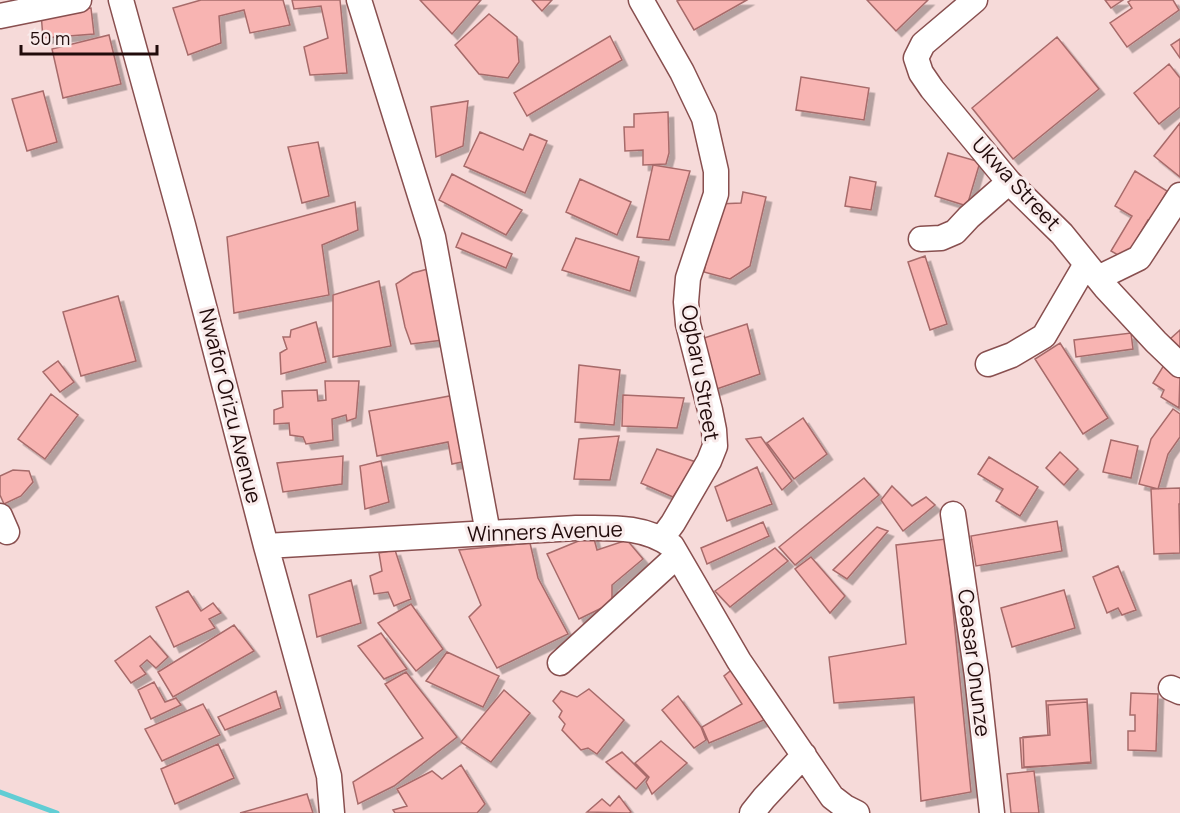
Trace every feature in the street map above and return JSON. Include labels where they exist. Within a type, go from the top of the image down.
[{"type":"street","points":[[0,16],[79,0]]},
{"type":"street","name":"Nwafor Orizu Avenue","points":[[122,0],[329,776],[332,813]]},
{"type":"street","points":[[359,0],[433,237],[489,533]]},
{"type":"street","name":"Ogbaru Street","points":[[560,663],[669,547],[673,523],[715,446],[712,420],[688,324],[686,302],[688,278],[716,194],[716,171],[704,118],[682,72],[640,0]]},
{"type":"street","name":"Ukwa Street","points":[[975,0],[923,44],[916,58],[921,73],[1010,182],[1062,234],[1092,271],[1156,342],[1180,365]]},
{"type":"street","points":[[921,239],[940,238],[955,232],[1010,182]]},
{"type":"street","points":[[988,364],[1012,355],[1044,336],[1092,271],[1139,258],[1180,195]]},
{"type":"street","name":"Ceasar Onunze","points":[[953,514],[978,676],[992,813]]},
{"type":"street","name":"Winners Avenue","points":[[266,546],[576,528],[620,528],[644,531],[669,547]]},
{"type":"street","points":[[669,547],[739,661],[832,797],[857,813]]},
{"type":"street","points":[[765,808],[804,755]]},
{"type":"building","points":[[201,0],[283,0],[290,25],[250,33],[244,10],[219,16],[221,43],[188,55],[173,8]]},
{"type":"building","points":[[292,0],[340,0],[347,73],[310,75],[304,47],[328,38],[321,6],[294,9]]},
{"type":"building","points":[[420,0],[481,0],[452,34]]},
{"type":"building","points":[[532,0],[552,0],[542,11]]},
{"type":"building","points":[[747,0],[694,30],[677,1]]},
{"type":"building","points":[[867,0],[928,0],[896,31]]},
{"type":"building","points":[[1105,0],[1123,0],[1111,8]]},
{"type":"building","points":[[1131,0],[1173,0],[1179,10],[1127,47],[1110,23],[1132,8],[1128,2]]},
{"type":"building","points":[[91,8],[94,34],[43,38],[41,13]]},
{"type":"building","points":[[489,14],[517,37],[519,62],[508,78],[479,74],[455,45]]},
{"type":"building","points":[[109,35],[121,84],[63,98],[52,49]]},
{"type":"building","points":[[610,36],[622,60],[527,116],[514,93]]},
{"type":"building","points":[[1057,37],[1099,89],[1013,159],[972,108]]},
{"type":"building","points":[[1180,39],[1180,58],[1171,45]]},
{"type":"building","points":[[1169,64],[1180,78],[1180,107],[1159,124],[1134,93]]},
{"type":"building","points":[[801,77],[869,88],[864,120],[796,110]]},
{"type":"building","points":[[43,91],[57,142],[27,151],[12,99]]},
{"type":"building","points":[[468,101],[463,146],[436,157],[431,107]]},
{"type":"building","points":[[668,112],[669,153],[666,164],[643,165],[643,150],[625,151],[624,127],[634,127],[634,114]]},
{"type":"building","points":[[1180,123],[1180,177],[1154,156]]},
{"type":"building","points":[[480,132],[523,150],[530,134],[547,141],[525,193],[464,166]]},
{"type":"building","points":[[318,142],[329,196],[302,203],[288,147]]},
{"type":"building","points":[[948,153],[980,162],[967,206],[935,196]]},
{"type":"building","points":[[653,165],[690,171],[669,240],[637,237]]},
{"type":"building","points":[[1135,171],[1167,191],[1158,207],[1153,223],[1148,220],[1125,259],[1111,251],[1132,216],[1115,206]]},
{"type":"building","points":[[452,174],[522,210],[506,235],[439,200]]},
{"type":"building","points":[[850,177],[876,182],[871,210],[845,206]]},
{"type":"building","points":[[580,179],[631,202],[617,235],[566,212]]},
{"type":"building","points":[[743,192],[766,197],[750,266],[730,279],[704,272],[718,204],[741,203]]},
{"type":"building","points":[[355,202],[358,230],[322,245],[329,295],[234,313],[227,237]]},
{"type":"building","points":[[462,233],[512,254],[506,268],[456,247]]},
{"type":"building","points":[[576,238],[639,257],[630,291],[562,270]]},
{"type":"building","points":[[925,256],[947,324],[930,330],[908,262]]},
{"type":"building","points":[[435,267],[443,340],[411,344],[396,284],[413,273]]},
{"type":"building","points":[[379,281],[391,346],[333,357],[333,295]]},
{"type":"building","points":[[118,296],[136,361],[81,376],[63,312]]},
{"type":"building","points":[[316,322],[326,362],[281,374],[280,353],[287,349],[283,337],[290,337],[291,330]]},
{"type":"building","points":[[747,324],[760,374],[708,392],[698,340]]},
{"type":"building","points":[[1180,330],[1180,349],[1170,339]]},
{"type":"building","points":[[1131,333],[1133,349],[1076,357],[1074,340]]},
{"type":"building","points":[[1060,343],[1108,418],[1083,434],[1035,359]]},
{"type":"building","points":[[58,361],[74,382],[60,392],[43,372]]},
{"type":"building","points":[[579,365],[620,370],[614,425],[575,422]]},
{"type":"building","points":[[1164,365],[1180,375],[1179,408],[1161,397],[1164,390],[1153,383]]},
{"type":"building","points":[[325,381],[359,381],[356,418],[347,421],[346,415],[332,419],[333,440],[306,444],[303,437],[290,435],[289,423],[274,424],[274,410],[283,407],[282,391],[317,390],[318,401],[326,400]]},
{"type":"building","points":[[51,394],[78,415],[45,459],[18,439]]},
{"type":"building","points":[[455,395],[467,461],[452,464],[448,442],[377,456],[369,411]]},
{"type":"building","points":[[623,395],[684,398],[677,428],[622,426]]},
{"type":"building","points":[[1173,409],[1180,414],[1180,437],[1168,454],[1158,489],[1139,484],[1151,439]]},
{"type":"building","points":[[803,418],[827,454],[794,479],[767,443]]},
{"type":"building","points":[[619,436],[610,480],[574,479],[579,439]]},
{"type":"building","points":[[761,437],[792,481],[782,490],[746,439]]},
{"type":"building","points":[[1111,440],[1138,446],[1131,478],[1103,472]]},
{"type":"building","points":[[657,449],[696,462],[673,497],[641,483]]},
{"type":"building","points":[[1060,452],[1078,469],[1064,485],[1046,468]]},
{"type":"building","points":[[343,456],[342,484],[283,492],[277,463]]},
{"type":"building","points":[[989,457],[1038,487],[1020,516],[996,501],[1003,489],[978,474]]},
{"type":"building","points":[[381,461],[389,502],[365,509],[360,466]]},
{"type":"building","points":[[757,467],[772,504],[727,521],[715,487]]},
{"type":"building","points":[[13,470],[29,471],[33,482],[21,496],[4,504],[0,495],[0,476]]},
{"type":"building","points":[[864,478],[879,495],[795,565],[779,547]]},
{"type":"building","points":[[892,486],[912,506],[926,497],[935,505],[903,531],[881,500]]},
{"type":"building","points":[[1180,488],[1180,553],[1154,554],[1151,489]]},
{"type":"building","points":[[1057,521],[1062,551],[976,566],[971,536]]},
{"type":"building","points":[[763,522],[769,536],[707,564],[701,548]]},
{"type":"building","points":[[877,527],[888,531],[847,579],[833,570]]},
{"type":"building","points":[[593,535],[597,550],[627,540],[643,559],[612,585],[612,603],[579,619],[547,554]]},
{"type":"building","points":[[946,539],[971,792],[921,801],[914,697],[834,703],[829,657],[906,644],[896,545]]},
{"type":"building","points":[[530,543],[538,578],[568,634],[497,668],[469,617],[481,605],[459,550]]},
{"type":"building","points":[[775,548],[788,561],[730,607],[715,591]]},
{"type":"building","points":[[395,550],[411,599],[394,606],[388,592],[374,594],[370,576],[382,571],[379,553]]},
{"type":"building","points":[[811,557],[845,596],[830,613],[795,569]]},
{"type":"building","points":[[1118,566],[1136,610],[1122,615],[1118,608],[1107,613],[1093,577]]},
{"type":"building","points":[[351,580],[361,623],[317,637],[309,595]]},
{"type":"building","points":[[1064,590],[1075,628],[1012,647],[1001,608]]},
{"type":"building","points":[[188,591],[201,611],[213,603],[221,613],[209,619],[215,628],[174,647],[156,607]]},
{"type":"building","points":[[411,604],[443,649],[416,671],[378,623]]},
{"type":"building","points":[[234,625],[254,651],[173,697],[158,672]]},
{"type":"building","points":[[381,633],[407,669],[384,679],[358,646]]},
{"type":"building","points":[[150,636],[168,657],[156,668],[147,660],[140,666],[146,674],[131,683],[115,661]]},
{"type":"building","points":[[447,652],[499,676],[483,707],[426,681]]},
{"type":"building","points":[[734,668],[764,720],[709,743],[702,727],[742,704],[724,676]]},
{"type":"building","points":[[406,672],[457,737],[394,786],[358,804],[353,782],[423,738],[385,684]]},
{"type":"building","points":[[154,682],[165,702],[176,698],[181,705],[151,719],[138,690]]},
{"type":"building","points":[[589,689],[624,720],[597,754],[588,748],[581,750],[562,730],[565,724],[559,717],[562,711],[553,701],[561,691],[577,697]]},
{"type":"building","points":[[504,690],[530,713],[491,762],[461,742]]},
{"type":"building","points":[[276,691],[281,708],[225,730],[218,717]]},
{"type":"building","points":[[1131,693],[1158,694],[1156,751],[1128,750],[1128,731],[1135,731],[1135,715],[1130,715]]},
{"type":"building","points":[[678,696],[701,727],[706,740],[694,748],[662,710]]},
{"type":"building","points":[[1087,699],[1091,763],[1024,767],[1023,737],[1048,735],[1046,701]]},
{"type":"building","points":[[1087,702],[1091,762],[1022,768],[1020,738],[1050,735],[1048,705]]},
{"type":"building","points":[[203,704],[220,735],[162,761],[145,729]]},
{"type":"building","points":[[661,741],[687,763],[652,794],[646,782],[649,777],[635,763]]},
{"type":"building","points":[[218,744],[234,778],[175,804],[161,769]]},
{"type":"building","points":[[622,752],[647,777],[636,789],[606,762]]},
{"type":"building","points":[[461,765],[485,804],[477,813],[395,813],[393,810],[407,806],[397,789],[432,771],[442,779]]},
{"type":"building","points":[[1034,771],[1039,813],[1011,813],[1007,774]]},
{"type":"building","points":[[307,794],[313,813],[240,813]]},
{"type":"building","points":[[619,796],[631,812],[587,812],[602,799],[610,806]]},
{"type":"waterway","points":[[0,792],[57,813]]}]
